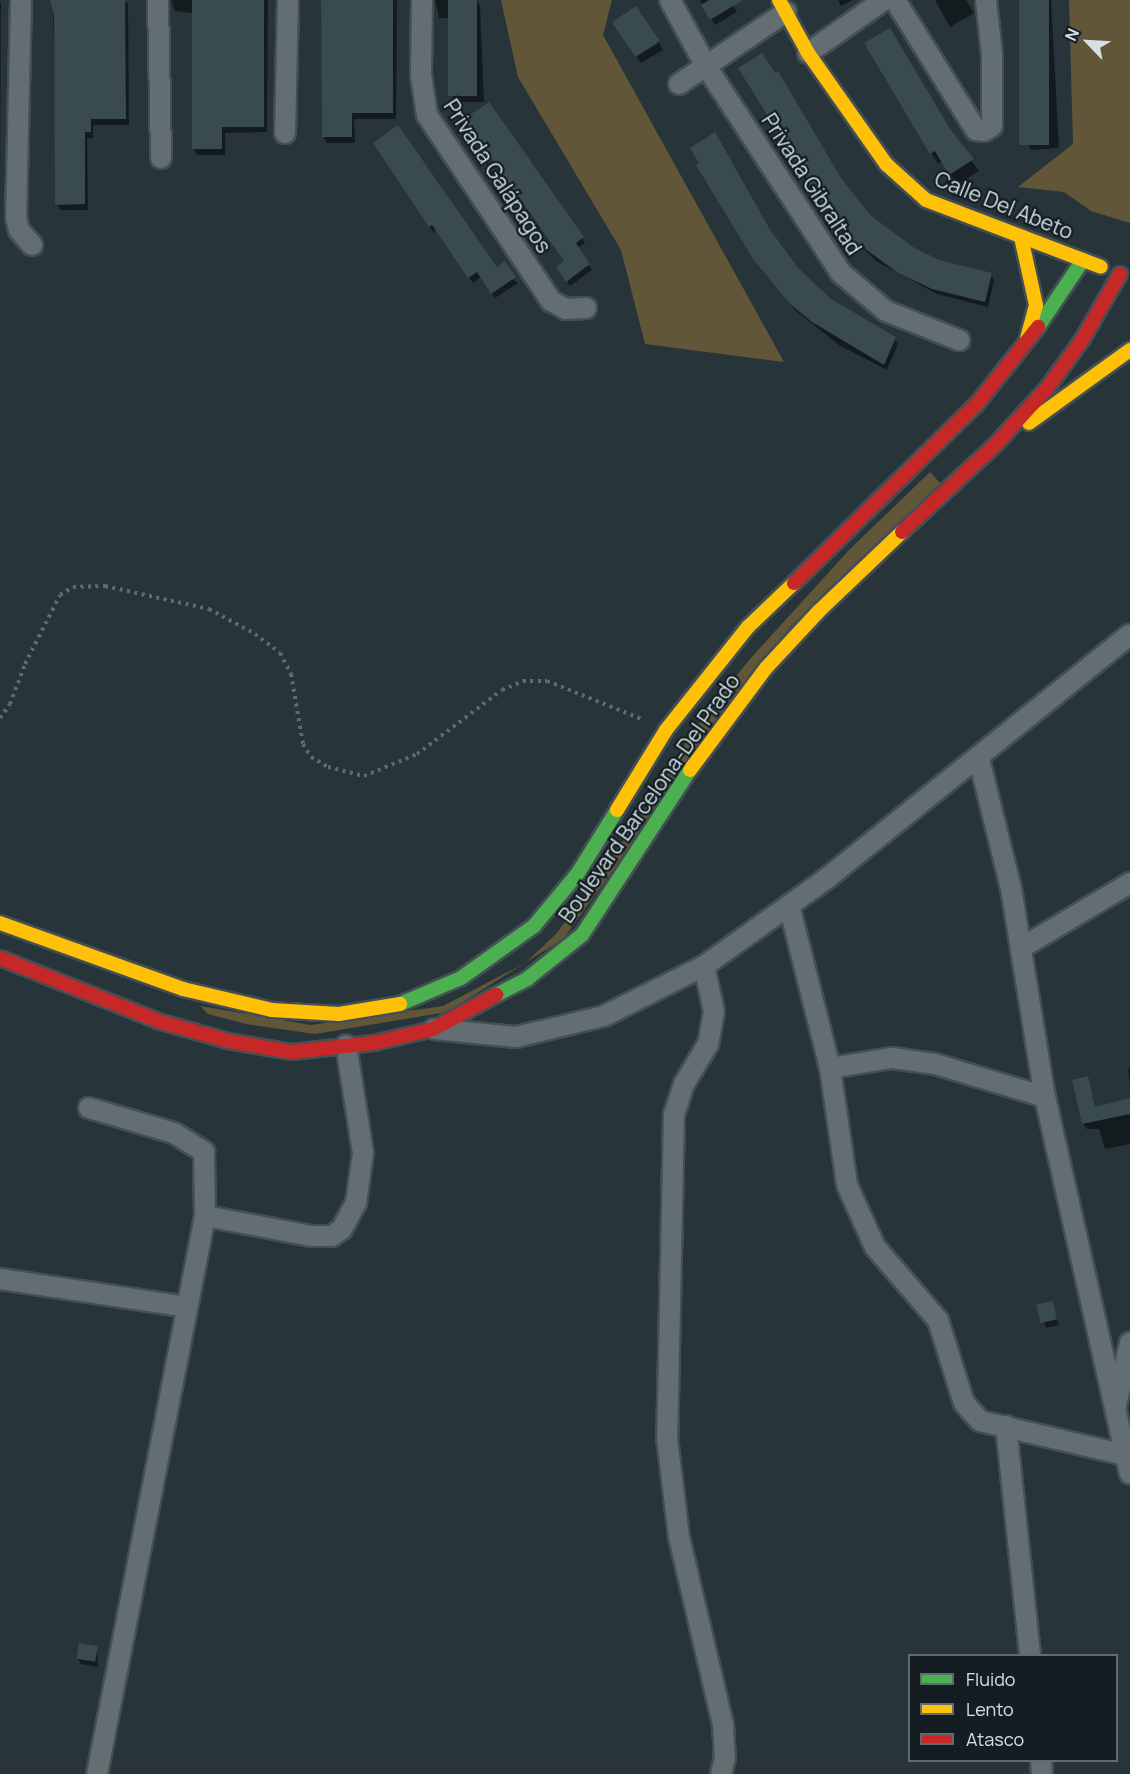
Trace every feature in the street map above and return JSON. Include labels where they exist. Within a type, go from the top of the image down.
[{"type":"main road","name":"Calle Del Abeto","points":[[782,6],[808,53],[886,164],[926,200],[1125,275]]},
{"type":"main road","points":[[1021,237],[1036,305],[1034,323],[1022,352]]},
{"type":"main road","name":"Boulevard Barcelona-Del Prado","points":[[0,923],[183,989],[272,1010],[339,1014],[405,1003],[461,978],[542,918],[578,873],[666,730],[748,627],[915,468],[1022,352],[1083,260]]},
{"type":"main road","name":"Boulevard Barcelona-Del Prado","points":[[0,958],[161,1022],[228,1041],[292,1052],[374,1043],[433,1029],[527,979],[582,935],[704,749],[766,668],[819,611],[996,444],[1048,387],[1125,275]]},
{"type":"main road","points":[[996,444],[1063,402],[1130,350]]},
{"type":"main road","points":[[161,1022],[183,989]]},
{"type":"street","points":[[21,0],[16,217],[19,230],[32,245]]},
{"type":"street","points":[[158,0],[161,158]]},
{"type":"street","points":[[285,134],[288,0]]},
{"type":"street","name":"Privada Galápagos","points":[[422,0],[421,75],[427,115],[551,301],[566,309],[586,309]]},
{"type":"street","name":"Privada Gibraltad","points":[[670,0],[706,66],[842,273],[886,310],[959,340]]},
{"type":"street","points":[[808,53],[884,0]]},
{"type":"street","points":[[895,0],[976,130],[984,131],[992,126],[992,55],[986,0]]},
{"type":"street","points":[[680,84],[782,6]]},
{"type":"street","points":[[433,1029],[516,1037],[604,1016],[704,966],[789,905],[979,759],[1130,635]]},
{"type":"street","points":[[1110,652],[1130,656]]},
{"type":"street","points":[[979,759],[1011,888],[1045,1097],[1130,1474]]},
{"type":"street","points":[[1021,948],[1130,884]]},
{"type":"street","points":[[789,905],[830,1068],[847,1185],[875,1247],[938,1320],[964,1402],[980,1421],[1125,1455]]},
{"type":"street","points":[[704,966],[714,1011],[708,1044],[684,1084],[674,1114],[667,1438],[680,1537],[723,1724],[725,1758],[721,1774]]},
{"type":"street","points":[[205,1216],[312,1236],[332,1236],[342,1229],[356,1203],[363,1153],[346,1045]]},
{"type":"street","points":[[830,1068],[892,1058],[935,1064],[1045,1097]]},
{"type":"street","points":[[89,1108],[174,1133],[204,1152],[205,1216],[98,1774]]},
{"type":"street","points":[[0,1279],[187,1307]]},
{"type":"street","points":[[1115,1409],[1130,1343]]},
{"type":"street","points":[[1006,1426],[1030,1654]]},
{"type":"path","points":[[1,716],[60,595],[73,586],[105,586],[209,609],[255,634],[280,653],[291,674],[303,744],[311,757],[328,767],[364,776],[417,754],[502,690],[523,681],[547,681],[666,730]]},
{"type":"shaded area","points":[[501,0],[612,0],[603,35],[784,362],[645,344],[621,250],[518,77]]},
{"type":"shaded area","points":[[1069,0],[1130,0],[1130,223],[1091,211],[1064,192],[1018,187],[1073,144]]},
{"type":"shaded area","points":[[930,472],[941,484],[789,628],[563,939],[525,963],[556,934],[581,901],[662,784],[690,735],[749,660],[850,549]]},
{"type":"shaded area","points":[[524,963],[447,1012],[315,1034],[246,1024],[208,1014],[200,1006],[311,1025],[443,1006]]},
{"type":"building","points":[[50,0],[125,0],[126,119],[91,119],[91,132],[85,132],[85,204],[55,205],[54,15]]},
{"type":"building","points":[[192,0],[264,0],[264,127],[222,127],[222,149],[192,149]]},
{"type":"building","points":[[321,0],[393,0],[393,113],[352,113],[352,137],[322,137]]},
{"type":"building","points":[[448,0],[477,0],[477,96],[448,96]]},
{"type":"building","points":[[709,0],[743,0],[710,20],[701,5]]},
{"type":"building","points":[[1019,0],[1049,0],[1049,145],[1019,145]]},
{"type":"building","points":[[636,6],[659,41],[635,57],[612,22]]},
{"type":"building","points":[[890,28],[950,129],[974,159],[949,175],[935,151],[930,154],[864,43]]},
{"type":"building","points":[[762,53],[775,73],[778,71],[841,178],[870,215],[913,247],[939,260],[992,273],[985,302],[932,289],[898,273],[849,237],[819,198],[738,68]]},
{"type":"building","points":[[489,102],[584,237],[576,243],[590,264],[566,282],[556,267],[564,261],[464,119]]},
{"type":"building","points":[[398,125],[497,267],[505,261],[516,277],[491,294],[477,272],[468,278],[432,225],[429,227],[373,143]]},
{"type":"building","points":[[715,132],[769,228],[798,268],[831,299],[896,337],[884,365],[812,322],[790,304],[753,259],[696,165],[699,163],[690,148]]},
{"type":"building","points":[[1088,1076],[1095,1107],[1130,1098],[1130,1114],[1082,1124],[1072,1080]]},
{"type":"building","points":[[1053,1301],[1057,1320],[1040,1323],[1036,1305]]},
{"type":"building","points":[[79,1643],[98,1646],[95,1662],[76,1659]]},
{"type":"traffic: fast","points":[[1038,327],[1083,260]]},
{"type":"traffic: fast","points":[[496,995],[527,979],[582,935],[690,770]]},
{"type":"traffic: fast","points":[[400,1004],[461,978],[534,926],[578,873],[617,810]]},
{"type":"traffic: slow","points":[[779,0],[808,53],[886,164],[926,200],[1101,267]]},
{"type":"traffic: slow","points":[[1021,237],[1036,305],[1027,338]]},
{"type":"traffic: slow","points":[[1029,423],[1130,350]]},
{"type":"traffic: slow","points":[[690,770],[766,668],[819,611],[902,532]]},
{"type":"traffic: slow","points":[[617,810],[666,730],[748,627],[794,583]]},
{"type":"traffic: slow","points":[[0,923],[183,989],[272,1010],[339,1014],[400,1004]]},
{"type":"traffic: jam","points":[[902,532],[996,444],[1048,387],[1082,340],[1120,274]]},
{"type":"traffic: jam","points":[[794,583],[976,405],[1038,327]]},
{"type":"traffic: jam","points":[[0,958],[161,1022],[228,1041],[292,1052],[374,1043],[433,1029],[496,995]]}]
